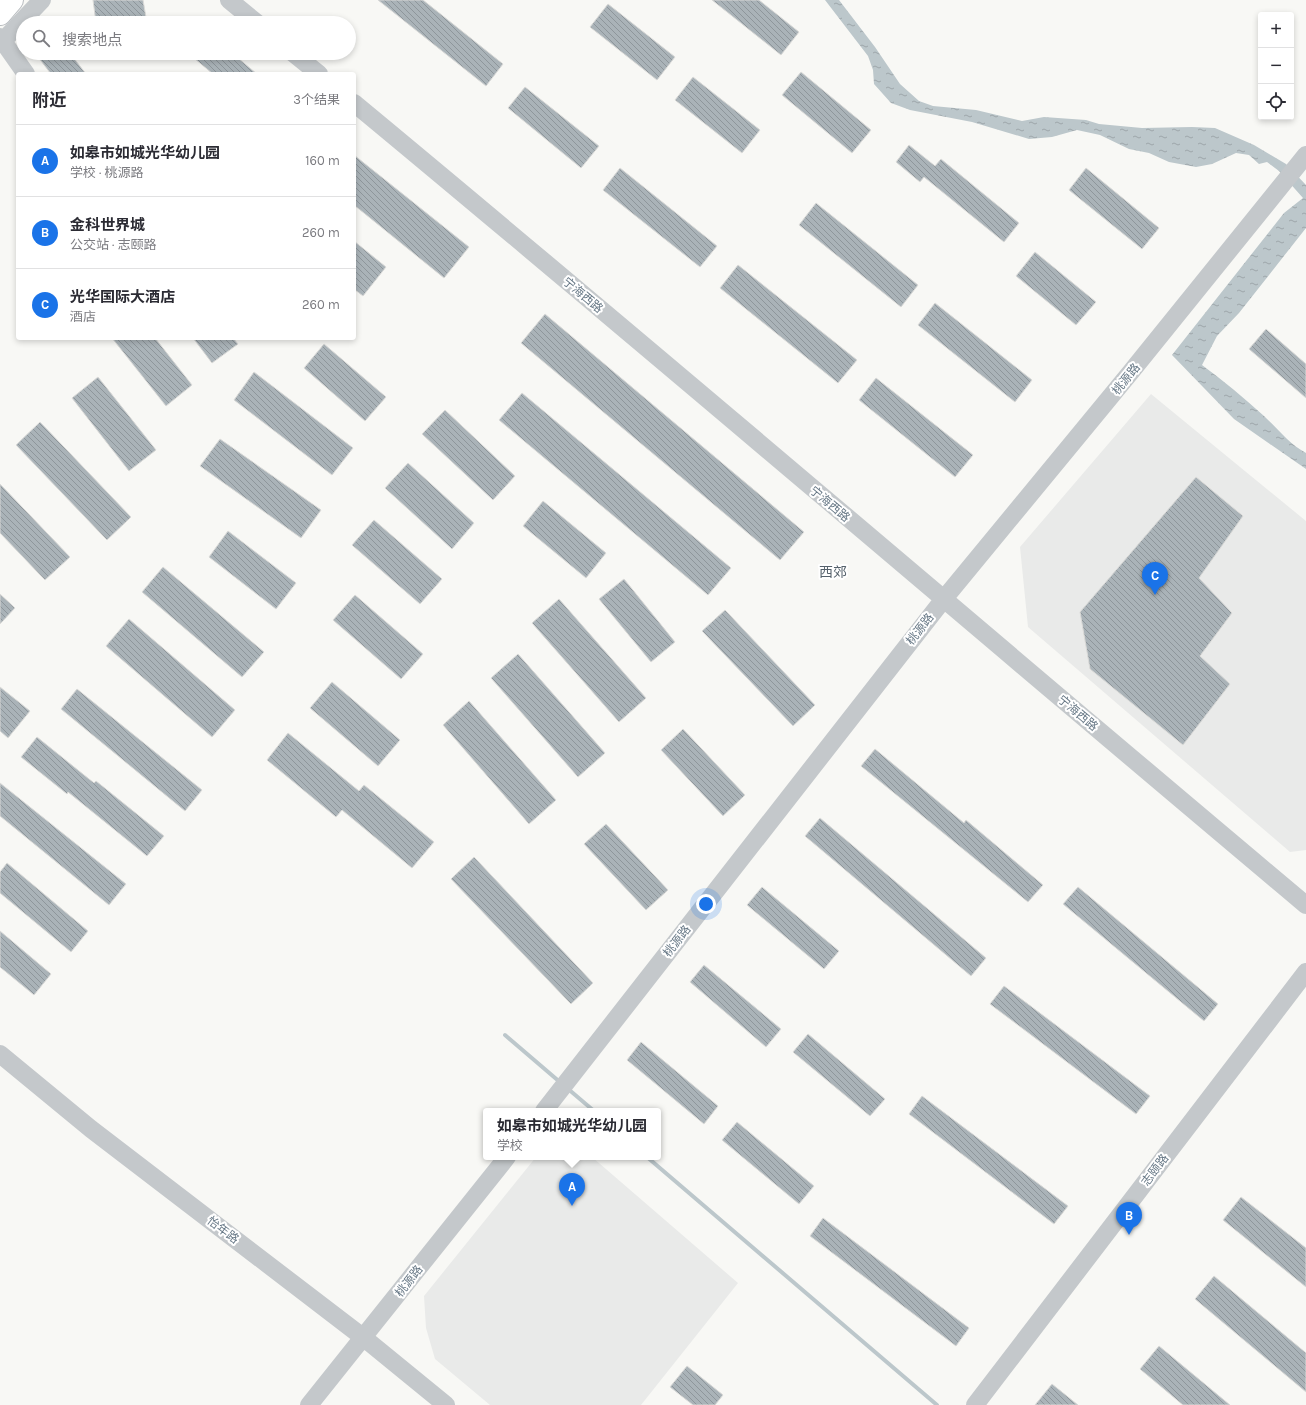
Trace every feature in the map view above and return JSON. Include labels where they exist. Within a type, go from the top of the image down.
[{"type":"main road","points":[[0,14],[12,0]]},
{"type":"street","points":[[26,16],[42,0]]},
{"type":"street","points":[[229,0],[248,16]]},
{"type":"street","points":[[16,26],[1,41],[24,72]]},
{"type":"street","points":[[302,60],[317,72]]},
{"type":"street","name":"宁海西路","points":[[356,105],[501,225],[943,600],[1306,905]]},
{"type":"street","name":"桃源路","points":[[546,1108],[943,600],[1130,373],[1306,154]]},
{"type":"street","name":"志颐路","points":[[975,1405],[1306,972]]},
{"type":"street","name":"怡年路","points":[[0,1054],[92,1129],[364,1338],[446,1405]]},
{"type":"street","name":"桃源路","points":[[309,1405],[506,1160]]},
{"type":"shaded area","points":[[1151,394],[1306,521],[1306,850],[1290,852],[1028,627],[1020,547]]},
{"type":"shaded area","points":[[534,1160],[595,1160],[738,1283],[641,1405],[490,1405],[435,1359],[426,1328],[424,1296]]},
{"type":"water","points":[[825,0],[839,0],[875,47],[900,84],[919,101],[933,106],[976,110],[1022,121],[1044,117],[1086,120],[1099,124],[1142,128],[1215,128],[1254,145],[1286,164],[1306,185],[1306,228],[1239,313],[1217,336],[1202,365],[1226,383],[1264,416],[1289,441],[1306,453],[1306,469],[1234,419],[1172,355],[1284,213],[1303,198],[1279,171],[1267,162],[1259,164],[1249,155],[1236,153],[1212,164],[1196,167],[1169,162],[1149,153],[1129,149],[1100,135],[1077,130],[1052,137],[1029,139],[972,122],[910,110],[891,103],[874,84],[873,70],[868,56]]},
{"type":"building","points":[[93,0],[143,0],[146,16],[95,16]]},
{"type":"building","points":[[378,0],[423,0],[503,64],[486,86]]},
{"type":"building","points":[[712,0],[759,0],[799,32],[781,55]]},
{"type":"building","points":[[608,4],[675,57],[657,80],[590,27]]},
{"type":"building","points":[[40,60],[75,60],[84,72],[49,72]]},
{"type":"building","points":[[196,60],[240,60],[255,72],[211,72]]},
{"type":"building","points":[[801,72],[871,130],[852,153],[782,95]]},
{"type":"building","points":[[693,77],[760,130],[742,153],[675,100]]},
{"type":"building","points":[[525,87],[599,146],[581,168],[508,108]]},
{"type":"building","points":[[909,145],[935,166],[941,159],[1019,223],[1004,242],[924,177],[920,182],[896,162]]},
{"type":"building","points":[[356,157],[469,247],[444,278],[356,207]]},
{"type":"building","points":[[620,168],[717,246],[700,267],[603,190]]},
{"type":"building","points":[[1086,168],[1159,228],[1142,249],[1069,190]]},
{"type":"building","points":[[816,203],[918,285],[901,307],[799,225]]},
{"type":"building","points":[[356,243],[386,267],[363,296],[356,291]]},
{"type":"building","points":[[1035,252],[1096,302],[1076,325],[1016,276]]},
{"type":"building","points":[[738,265],[857,360],[838,383],[720,288]]},
{"type":"building","points":[[935,303],[1032,380],[1015,402],[918,325]]},
{"type":"building","points":[[545,314],[804,532],[780,560],[521,343]]},
{"type":"building","points":[[1266,329],[1306,364],[1306,398],[1249,349]]},
{"type":"building","points":[[114,340],[157,340],[192,385],[166,406]]},
{"type":"building","points":[[195,340],[235,340],[238,344],[212,363]]},
{"type":"building","points":[[324,344],[386,397],[365,421],[304,368]]},
{"type":"building","points":[[254,372],[353,448],[332,475],[234,400]]},
{"type":"building","points":[[98,377],[156,450],[129,471],[72,398]]},
{"type":"building","points":[[876,378],[973,455],[955,477],[859,400]]},
{"type":"building","points":[[522,393],[731,568],[708,595],[499,420]]},
{"type":"building","points":[[445,410],[515,476],[493,500],[422,434]]},
{"type":"building","points":[[40,422],[131,517],[107,540],[16,445]]},
{"type":"building","points":[[220,439],[321,510],[301,538],[200,466]]},
{"type":"building","points":[[408,463],[474,523],[452,549],[385,488]]},
{"type":"building","points":[[1196,477],[1243,516],[1199,578],[1232,613],[1200,656],[1230,684],[1183,745],[1090,669],[1080,612]]},
{"type":"building","points":[[0,484],[70,557],[45,580],[0,533]]},
{"type":"building","points":[[543,501],[606,553],[586,578],[523,526]]},
{"type":"building","points":[[374,520],[442,579],[420,604],[352,545]]},
{"type":"building","points":[[228,531],[296,583],[276,609],[209,557]]},
{"type":"building","points":[[163,567],[264,652],[242,677],[142,592]]},
{"type":"building","points":[[624,579],[675,642],[651,662],[599,599]]},
{"type":"building","points":[[0,594],[15,608],[0,624]]},
{"type":"building","points":[[355,595],[423,654],[401,679],[333,620]]},
{"type":"building","points":[[559,599],[646,698],[619,722],[532,623]]},
{"type":"building","points":[[725,610],[815,705],[793,726],[702,631]]},
{"type":"building","points":[[129,619],[235,710],[212,737],[106,646]]},
{"type":"building","points":[[518,654],[605,753],[578,777],[491,678]]},
{"type":"building","points":[[332,682],[400,740],[378,766],[310,708]]},
{"type":"building","points":[[0,687],[30,711],[8,738],[0,731]]},
{"type":"building","points":[[77,689],[202,790],[185,811],[61,709]]},
{"type":"building","points":[[469,701],[556,800],[529,824],[443,725]]},
{"type":"building","points":[[683,729],[745,795],[723,816],[661,750]]},
{"type":"building","points":[[288,733],[359,791],[364,785],[434,842],[412,868],[342,810],[336,817],[267,760]]},
{"type":"building","points":[[37,737],[94,783],[96,781],[164,836],[147,856],[68,792],[67,794],[21,757]]},
{"type":"building","points":[[875,749],[964,823],[966,820],[1043,885],[1028,902],[861,766]]},
{"type":"building","points":[[0,783],[126,884],[109,905],[0,816]]},
{"type":"building","points":[[820,818],[986,958],[971,976],[805,836]]},
{"type":"building","points":[[606,824],[668,890],[646,910],[584,844]]},
{"type":"building","points":[[474,857],[593,983],[571,1004],[451,879]]},
{"type":"building","points":[[7,863],[88,931],[71,952],[0,893],[0,872]]},
{"type":"building","points":[[762,887],[839,951],[824,969],[747,905]]},
{"type":"building","points":[[1078,887],[1218,1004],[1204,1021],[1063,904]]},
{"type":"building","points":[[0,931],[51,974],[34,995],[0,967]]},
{"type":"building","points":[[704,965],[781,1029],[766,1047],[690,982]]},
{"type":"building","points":[[1004,986],[1150,1096],[1136,1114],[990,1004]]},
{"type":"building","points":[[808,1034],[885,1099],[870,1116],[793,1052]]},
{"type":"building","points":[[641,1042],[718,1106],[704,1124],[627,1060]]},
{"type":"building","points":[[922,1096],[1068,1206],[1054,1224],[909,1114]]},
{"type":"building","points":[[737,1122],[814,1186],[799,1204],[722,1140]]},
{"type":"building","points":[[1241,1197],[1306,1248],[1306,1287],[1223,1220]]},
{"type":"building","points":[[823,1218],[969,1328],[956,1346],[810,1236]]},
{"type":"building","points":[[1214,1276],[1306,1353],[1306,1392],[1195,1299]]},
{"type":"building","points":[[1159,1346],[1230,1405],[1183,1405],[1140,1369]]},
{"type":"building","points":[[687,1366],[723,1395],[715,1405],[693,1405],[670,1387]]},
{"type":"building","points":[[1052,1384],[1078,1405],[1035,1405]]},
{"type":"waterway","points":[[505,1035],[561,1083]]},
{"type":"waterway","points":[[567,1088],[590,1108]]},
{"type":"waterway","points":[[651,1160],[937,1405]]},
{"type":"place","name":"光华国际大酒店","points":[[1155,595]]},
{"type":"place","name":"如皋市如城光华幼儿园","points":[[572,1206]]},
{"type":"place","name":"金科世界城","points":[[1129,1235]]},
{"type":"district","name":"西郊","points":[[833,572]]}]
